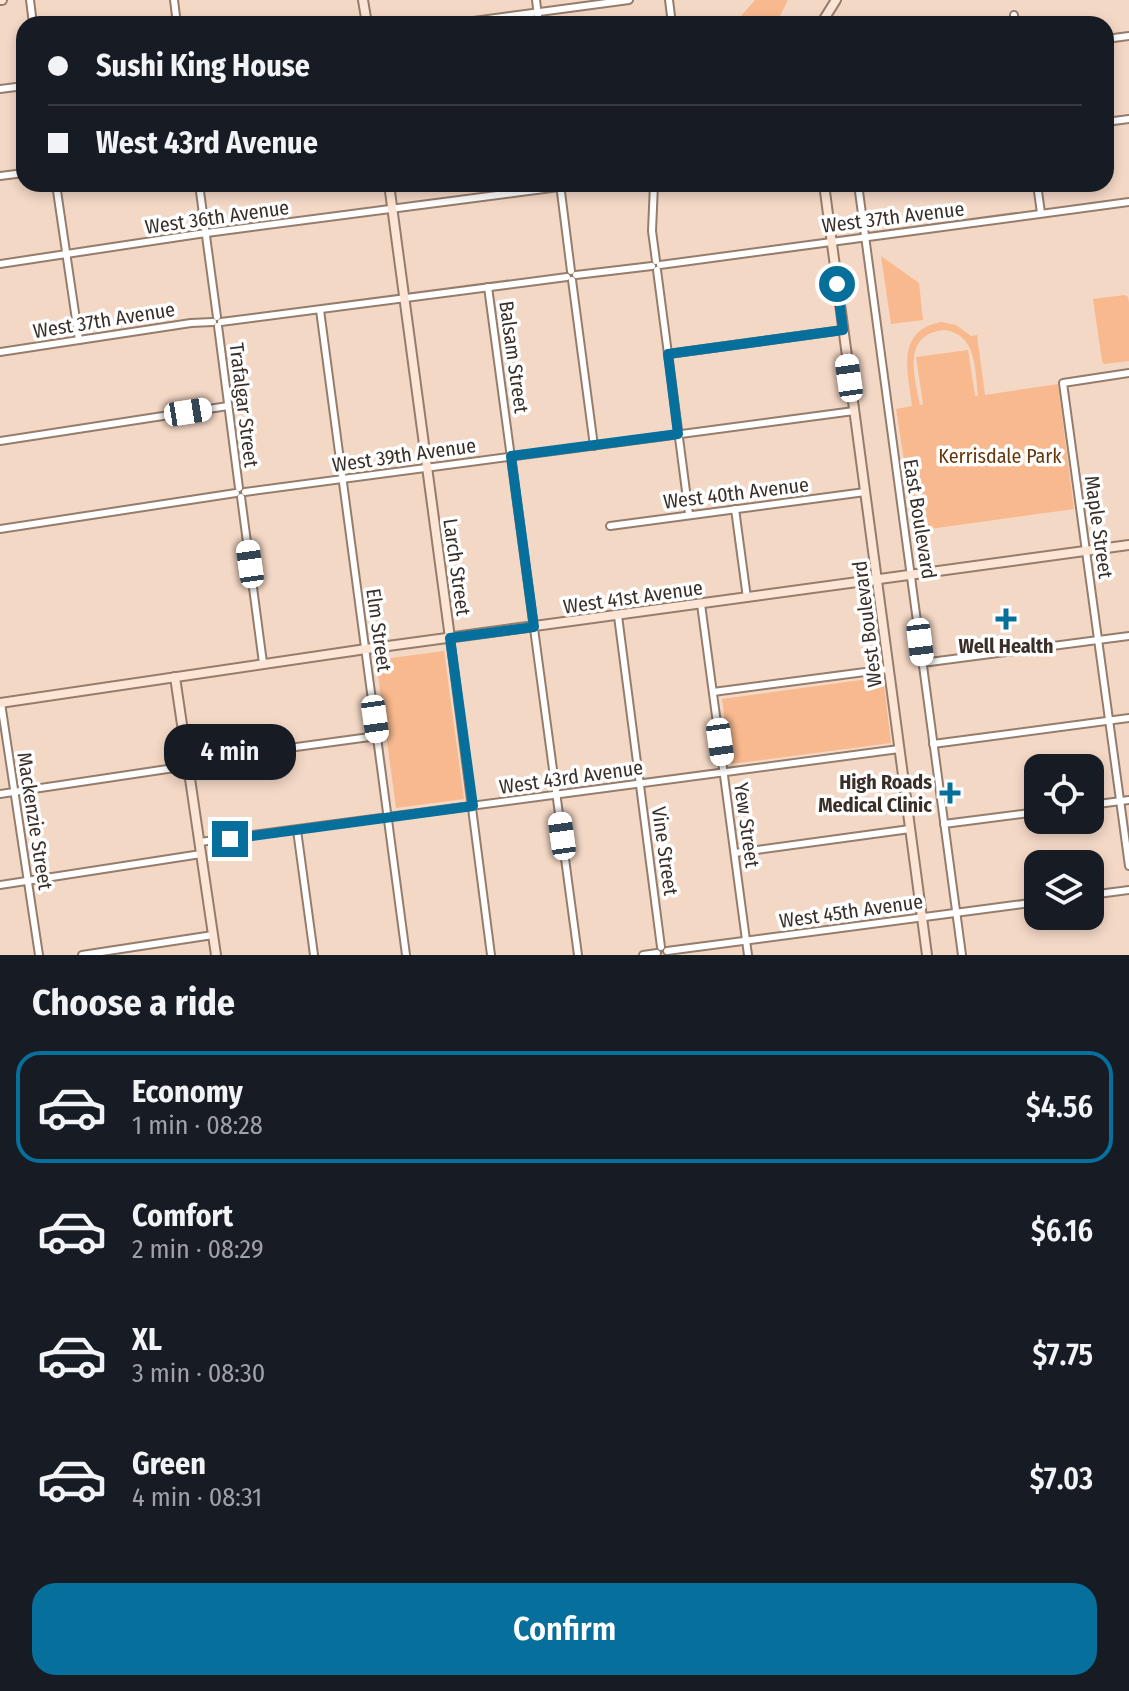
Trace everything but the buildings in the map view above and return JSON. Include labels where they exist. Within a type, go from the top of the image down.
[{"type":"main road","name":"Larch Street","points":[[390,192],[450,638]]},
{"type":"main road","name":"West Boulevard","points":[[825,192],[927,955]]},
{"type":"main road","name":"West 41st Avenue","points":[[1,703],[263,663],[1129,545]]},
{"type":"main road","points":[[175,677],[216,955]]},
{"type":"main road","name":"Mackenzie Street","points":[[0,693],[1,703]]},
{"type":"street","points":[[536,0],[538,16]]},
{"type":"street","points":[[508,16],[629,0]]},
{"type":"street","points":[[57,192],[79,340]]},
{"type":"street","name":"Trafalgar Street","points":[[200,192],[263,663]]},
{"type":"street","name":"West 36th Avenue","points":[[0,264],[516,192]]},
{"type":"street","points":[[561,192],[594,446]]},
{"type":"street","points":[[654,192],[652,231],[689,514]]},
{"type":"street","name":"East Boulevard","points":[[859,192],[962,955]]},
{"type":"street","points":[[1038,192],[1041,213]]},
{"type":"street","name":"West 37th Avenue","points":[[0,352],[1129,203]]},
{"type":"street","name":"Balsam Street","points":[[488,287],[578,955]]},
{"type":"street","name":"Elm Street","points":[[320,310],[406,955]]},
{"type":"street","points":[[668,354],[843,330]]},
{"type":"street","name":"Maple Street","points":[[1129,373],[1063,383],[1129,866]]},
{"type":"street","points":[[0,441],[228,406]]},
{"type":"street","name":"West 39th Avenue","points":[[0,529],[240,493],[854,411]]},
{"type":"street","name":"West 40th Avenue","points":[[610,526],[865,492]]},
{"type":"street","points":[[735,509],[747,598]]},
{"type":"street","name":"Yew Street","points":[[701,604],[748,955]]},
{"type":"street","name":"Vine Street","points":[[618,616],[662,952]]},
{"type":"street","points":[[922,663],[1129,636]]},
{"type":"street","name":"Larch Street","points":[[450,638],[491,955]]},
{"type":"street","points":[[713,692],[888,669]]},
{"type":"street","name":"Mackenzie Street","points":[[1,703],[39,955]]},
{"type":"street","points":[[933,744],[1129,718]]},
{"type":"street","points":[[0,794],[377,736]]},
{"type":"street","name":"West 43rd Avenue","points":[[200,842],[899,749]]},
{"type":"street","points":[[1104,803],[1129,800]]},
{"type":"street","points":[[944,824],[1024,814]]},
{"type":"street","points":[[735,853],[910,829]]},
{"type":"street","points":[[297,830],[314,955]]},
{"type":"street","points":[[0,885],[201,854]]},
{"type":"street","points":[[1104,893],[1129,890]]},
{"type":"street","name":"West 45th Avenue","points":[[643,955],[1024,904]]},
{"type":"street","points":[[82,955],[213,935]]},
{"type":"green space","points":[[755,0],[788,0],[780,16],[741,16]]},
{"type":"green space","points":[[881,256],[919,283],[923,320],[891,324]]},
{"type":"green space","points":[[1125,295],[1129,303],[1129,361],[1104,364],[1093,299]]},
{"type":"green space","name":"Kerrisdale Park","points":[[941,322],[956,325],[971,336],[977,335],[985,395],[1058,384],[1074,509],[915,531],[896,409],[912,406],[908,355],[916,334]],"holes":[[[944,330],[963,338],[972,355],[978,396],[975,396],[968,350],[916,357],[923,404],[920,405],[914,370],[916,348],[931,333]]]},
{"type":"green space","points":[[444,651],[464,799],[396,808],[376,660]]},
{"type":"green space","points":[[883,677],[891,743],[731,764],[722,699]]},
{"type":"place","name":"Well Health","points":[[1006,619]]},
{"type":"place","name":"High Roads Medical Clinic","points":[[950,793]]},
{"type":"route","points":[[230,839],[473,806],[450,638],[534,627],[511,456],[678,434],[668,354],[843,330],[837,284]]}]
